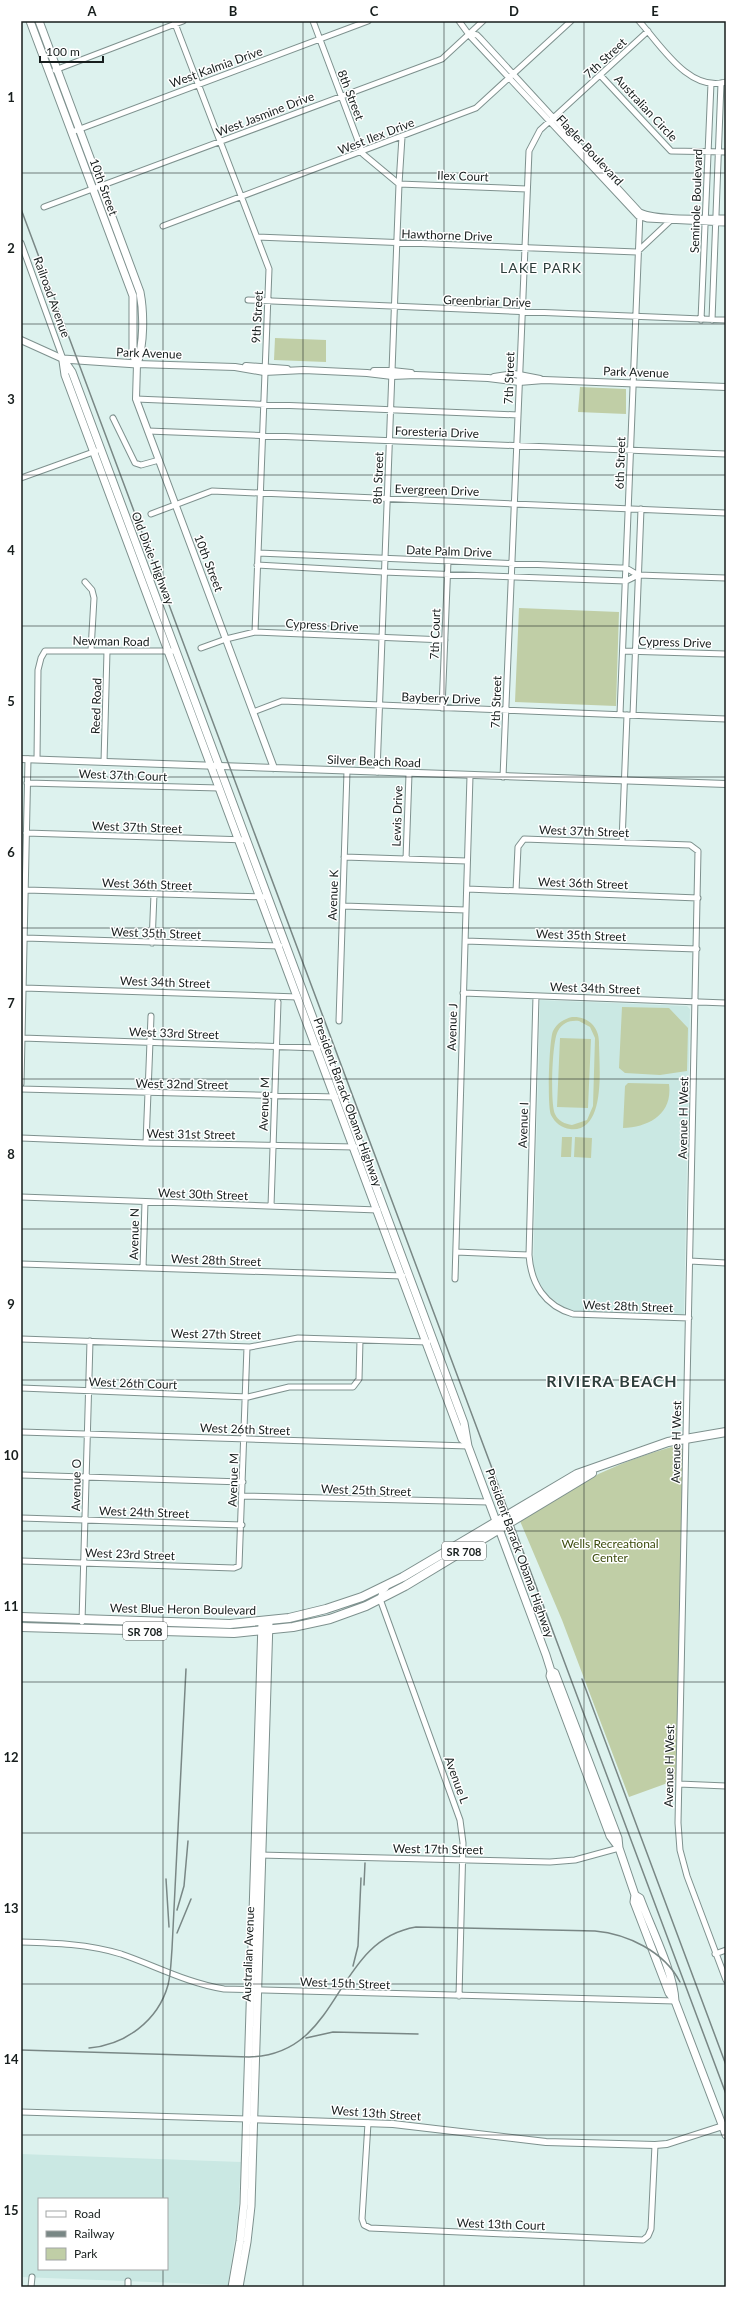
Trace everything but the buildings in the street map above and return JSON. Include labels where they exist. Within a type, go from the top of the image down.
[{"type":"main road","name":"10th Street","points":[[30,21],[72,132],[97,188]]},
{"type":"main road","name":"10th Street","points":[[39,21],[79,129],[133,296],[133,354],[137,364]]},
{"type":"main road","name":"Park Avenue","points":[[63,359],[137,364]]},
{"type":"main road","name":"Old Dixie Highway","points":[[63,359],[65,375],[97,450],[176,651],[215,766]]},
{"type":"main road","name":"Old Dixie Highway","points":[[97,450],[168,651],[215,766]]},
{"type":"main road","name":"President Barack Obama Highway","points":[[215,766],[219,788],[278,946],[325,1048],[410,1276],[462,1439],[468,1444],[551,1672],[555,1673],[572,1716],[618,1838],[619,1848],[635,1895],[634,1902],[669,1993],[675,2001],[724,2125],[726,2136]]},
{"type":"main road","name":"President Barack Obama Highway","points":[[215,766],[247,840],[287,946],[316,1048],[402,1276],[430,1342]]},
{"type":"main road","name":"West Blue Heron Boulevard","points":[[21,1617],[211,1624],[265,1622],[326,1609],[362,1597],[390,1584],[498,1526],[596,1469],[650,1448],[686,1438],[726,1432]]},
{"type":"main road","name":"West Blue Heron Boulevard","points":[[21,1627],[215,1633],[265,1632],[330,1619],[380,1599],[406,1586],[498,1526]]},
{"type":"main road","name":"Australian Avenue","points":[[232,2287],[243,2219],[254,1990],[263,1855],[265,1622]]},
{"type":"main road","name":"Australian Avenue","points":[[239,2287],[250,2220],[255,2119],[255,1855],[265,1632]]},
{"type":"street","points":[[49,72],[174,22],[183,21]]},
{"type":"street","name":"8th Street","points":[[313,21],[362,152],[365,157],[399,184]]},
{"type":"street","name":"West Kalmia Drive","points":[[72,132],[368,21]]},
{"type":"street","name":"Flagler Boulevard","points":[[459,21],[509,78],[552,120]]},
{"type":"street","name":"West Jasmine Drive","points":[[44,207],[442,58],[483,21]]},
{"type":"street","name":"West Ilex Drive","points":[[163,226],[476,108],[570,21]]},
{"type":"street","points":[[639,21],[685,72],[697,79],[711,83],[724,83]]},
{"type":"street","name":"9th Street","points":[[174,22],[269,269],[255,632]]},
{"type":"street","name":"7th Street","points":[[503,777],[524,248],[530,147],[538,133],[648,31]]},
{"type":"street","name":"Flagler Boulevard","points":[[469,33],[477,35],[481,39],[552,120],[639,214]]},
{"type":"street","name":"Australian Circle","points":[[601,76],[671,151],[726,152]]},
{"type":"street","name":"Seminole Boulevard","points":[[701,320],[711,83]]},
{"type":"street","name":"Seminole Boulevard","points":[[712,320],[719,152],[724,83]]},
{"type":"street","name":"8th Street","points":[[377,772],[383,572],[402,137]]},
{"type":"street","name":"Ilex Court","points":[[399,184],[527,188]]},
{"type":"street","points":[[639,214],[647,220],[670,221],[705,219]]},
{"type":"street","points":[[639,214],[716,220],[726,223]]},
{"type":"street","name":"6th Street","points":[[620,714],[639,214]]},
{"type":"street","points":[[716,220],[726,218]]},
{"type":"street","points":[[637,252],[670,221]]},
{"type":"street","name":"Hawthorne Drive","points":[[257,237],[397,244],[637,252]]},
{"type":"street","name":"Railroad Avenue","points":[[21,243],[63,359]]},
{"type":"street","name":"Greenbriar Drive","points":[[248,300],[726,320]]},
{"type":"street","points":[[21,340],[63,359]]},
{"type":"street","name":"Park Avenue","points":[[137,364],[235,368],[240,366],[294,371],[392,373],[488,378],[519,382],[544,380],[726,387]]},
{"type":"street","name":"10th Street","points":[[137,364],[136,399],[274,768]]},
{"type":"street","name":"Park Avenue","points":[[488,378],[519,375],[544,380]]},
{"type":"street","points":[[136,399],[518,415]]},
{"type":"street","points":[[113,418],[133,461],[141,465],[159,460]]},
{"type":"street","name":"Foresteria Drive","points":[[148,431],[726,454]]},
{"type":"street","points":[[21,478],[97,450]]},
{"type":"street","name":"Evergreen Drive","points":[[151,514],[212,491],[726,513]]},
{"type":"street","points":[[622,842],[623,780],[635,651],[641,509]]},
{"type":"street","name":"Date Palm Drive","points":[[258,553],[626,568],[638,575],[726,578]]},
{"type":"street","name":"7th Court","points":[[442,708],[448,561]]},
{"type":"street","name":"Date Palm Drive","points":[[257,565],[383,572],[448,573],[626,581],[638,575]]},
{"type":"street","points":[[85,582],[92,590],[94,598],[91,650]]},
{"type":"street","name":"Cypress Drive","points":[[201,648],[226,639],[255,632],[445,640]]},
{"type":"street","name":"Newman Road","points":[[38,760],[38,670],[41,658],[45,651],[176,651]]},
{"type":"street","name":"Reed Road","points":[[104,762],[107,651]]},
{"type":"street","name":"Cypress Drive","points":[[623,651],[726,654]]},
{"type":"street","name":"Bayberry Drive","points":[[253,712],[282,702],[726,719]]},
{"type":"street","points":[[21,1084],[25,938],[23,915],[27,863],[24,812],[27,783],[24,759]]},
{"type":"street","name":"Silver Beach Road","points":[[24,759],[409,774],[726,784]]},
{"type":"street","name":"Avenue K","points":[[340,1021],[342,906],[347,771]]},
{"type":"street","name":"Lewis Drive","points":[[406,859],[409,774]]},
{"type":"street","name":"Avenue J","points":[[455,1279],[470,776]]},
{"type":"street","name":"West 37th Court","points":[[27,783],[219,788]]},
{"type":"street","name":"West 37th Street","points":[[26,833],[247,840]]},
{"type":"street","name":"West 37th Street","points":[[516,891],[518,847],[524,839],[690,845],[697,848]]},
{"type":"street","name":"Avenue H West","points":[[697,848],[699,854],[678,1823],[683,1863],[715,1954],[726,1980]]},
{"type":"street","points":[[344,857],[468,861]]},
{"type":"street","points":[[21,863],[27,863]]},
{"type":"street","name":"West 36th Street","points":[[466,889],[698,898]]},
{"type":"street","name":"West 36th Street","points":[[26,890],[268,897]]},
{"type":"street","points":[[152,942],[154,894]]},
{"type":"street","points":[[342,906],[466,910]]},
{"type":"street","name":"West 35th Street","points":[[25,938],[287,946]]},
{"type":"street","name":"West 35th Street","points":[[465,941],[697,949]]},
{"type":"street","name":"West 34th Street","points":[[24,988],[302,997]]},
{"type":"street","name":"West 34th Street","points":[[463,993],[726,1003]]},
{"type":"street","name":"Avenue I","points":[[529,1255],[536,996]]},
{"type":"street","name":"Avenue M","points":[[271,1206],[275,1046],[278,1002]]},
{"type":"street","points":[[146,1143],[151,1016]]},
{"type":"street","name":"West 33rd Street","points":[[22,1038],[325,1048]]},
{"type":"street","name":"West 32nd Street","points":[[21,1088],[343,1098]]},
{"type":"street","name":"West 31st Street","points":[[21,1138],[146,1143],[362,1148]]},
{"type":"street","name":"West 30th Street","points":[[21,1197],[385,1210]]},
{"type":"street","name":"Avenue N","points":[[143,1268],[145,1202]]},
{"type":"street","points":[[456,1252],[529,1255]]},
{"type":"street","name":"West 28th Street","points":[[529,1255],[531,1273],[539,1290],[548,1301],[566,1312],[580,1315],[689,1318]]},
{"type":"street","points":[[690,1262],[726,1263]]},
{"type":"street","name":"West 28th Street","points":[[21,1264],[410,1276]]},
{"type":"street","name":"West 27th Street","points":[[21,1339],[247,1347],[260,1346],[292,1339],[430,1342]]},
{"type":"street","name":"West 26th Court","points":[[21,1389],[245,1396],[263,1394],[289,1387],[353,1387],[359,1379],[360,1340]]},
{"type":"street","name":"Avenue O","points":[[82,1629],[90,1341]]},
{"type":"street","name":"Avenue M","points":[[239,1566],[242,1525],[247,1347]]},
{"type":"street","name":"West 26th Street","points":[[21,1432],[468,1444]]},
{"type":"street","points":[[21,1475],[243,1482]]},
{"type":"street","name":"West 25th Street","points":[[243,1496],[489,1502]]},
{"type":"street","name":"West 24th Street","points":[[21,1518],[242,1525]]},
{"type":"street","name":"West 23rd Street","points":[[21,1561],[234,1568],[239,1566]]},
{"type":"street","points":[[380,1599],[382,1592],[390,1584]]},
{"type":"street","name":"Avenue L","points":[[380,1599],[460,1820],[462,1860],[459,1996]]},
{"type":"street","points":[[679,1784],[726,1786]]},
{"type":"street","name":"West 17th Street","points":[[255,1855],[562,1861],[587,1857],[619,1848]]},
{"type":"street","name":"West 15th Street","points":[[21,1942],[64,1944],[100,1949],[138,1960],[187,1981],[207,1986],[254,1990],[675,2001]]},
{"type":"street","points":[[715,1954],[726,1950]]},
{"type":"street","name":"West 13th Street","points":[[21,2112],[368,2123],[421,2127],[546,2142],[655,2146],[667,2144],[724,2125]]},
{"type":"street","name":"West 13th Court","points":[[368,2123],[362,2220],[364,2225],[370,2228],[643,2240],[648,2236],[651,2229],[655,2146]]},
{"type":"street","points":[[31,2287],[32,2277]]},
{"type":"shaded area","points":[[540,1000],[687,1006],[690,1009],[684,1315],[578,1312],[565,1308],[546,1294],[533,1271]]},
{"type":"shaded area","points":[[21,2154],[241,2162],[238,2217],[228,2285],[21,2277]]},
{"type":"green space","points":[[275,338],[326,340],[326,362],[274,360]]},
{"type":"green space","points":[[580,387],[626,389],[626,414],[578,412]]},
{"type":"green space","points":[[519,608],[619,612],[616,706],[515,702]]},
{"type":"green space","points":[[622,1007],[669,1008],[688,1028],[687,1071],[660,1075],[625,1073],[619,1068]]},
{"type":"green space","points":[[572,1017],[587,1020],[597,1031],[599,1042],[600,1081],[595,1109],[590,1120],[582,1127],[570,1129],[559,1125],[551,1115],[549,1087],[550,1047],[553,1031],[564,1020]],"holes":[[[572,1021],[579,1021],[590,1027],[595,1038],[593,1106],[587,1120],[569,1125],[558,1119],[553,1108],[552,1072],[554,1046],[558,1031],[564,1024]]]},
{"type":"green space","points":[[560,1038],[591,1039],[588,1108],[557,1107]]},
{"type":"green space","points":[[628,1083],[669,1084],[669,1094],[663,1111],[657,1117],[642,1125],[623,1128],[625,1086]]},
{"type":"green space","points":[[562,1137],[572,1137],[571,1157],[561,1157]]},
{"type":"green space","points":[[575,1137],[592,1138],[591,1158],[574,1157]]},
{"type":"green space","name":"Wells Recreational Center","points":[[678,1445],[683,1450],[676,1780],[629,1797],[562,1620],[520,1521],[589,1479],[632,1460]]},
{"type":"railway","points":[[21,209],[726,2094]]},
{"type":"railway","points":[[89,2048],[115,2042],[138,2029],[156,2010],[168,1985],[172,1949],[186,1669]]},
{"type":"railway","points":[[582,1679],[726,2065]]},
{"type":"railway","points":[[177,1910],[184,1886],[188,1841]]},
{"type":"railway","points":[[364,1885],[365,1863]]},
{"type":"railway","points":[[353,1966],[358,1946],[361,1878]]},
{"type":"railway","points":[[166,1879],[169,1927]]},
{"type":"railway","points":[[177,1933],[191,1899]]},
{"type":"railway","points":[[21,2050],[249,2057],[280,2051],[303,2038],[321,2019],[351,1974],[368,1953],[389,1937],[416,1927],[595,1931],[607,1933],[632,1940],[655,1953],[673,1971],[680,1982]]},
{"type":"railway","points":[[306,2038],[333,2032],[418,2034]]},
{"type":"district","name":"LAKE PARK","points":[[541,267]]},
{"type":"district","name":"RIVIERA BEACH","points":[[612,1380]]}]
